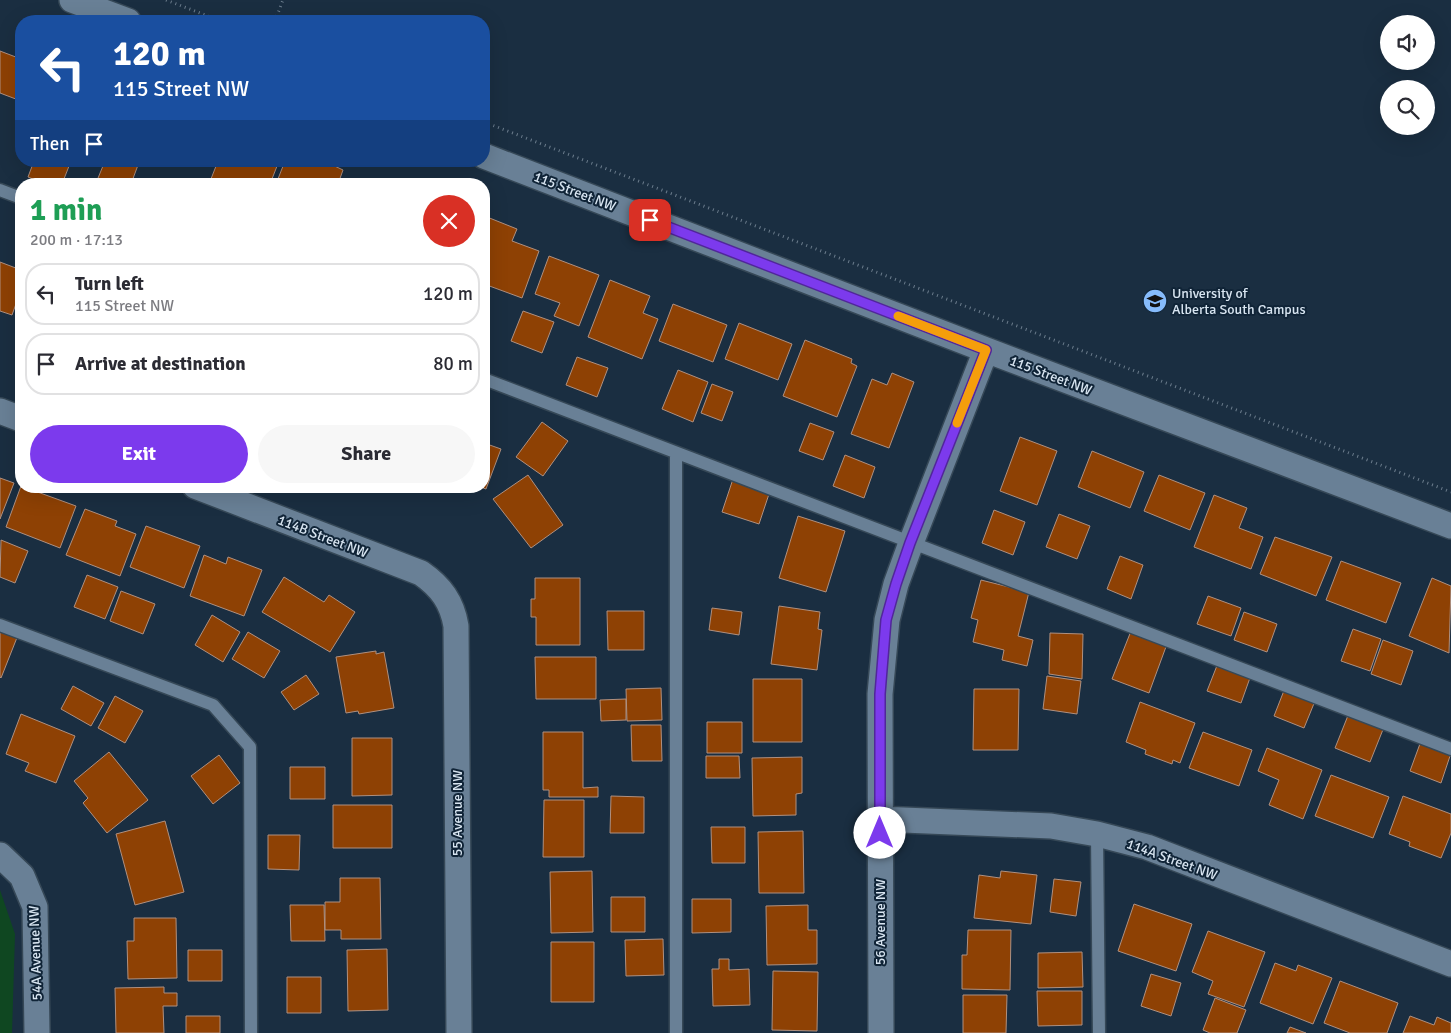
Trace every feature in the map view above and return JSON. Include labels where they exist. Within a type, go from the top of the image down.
[{"type":"street","points":[[72,0],[112,15]]},
{"type":"street","name":"115 Street NW","points":[[490,158],[986,350],[1451,526]]},
{"type":"street","name":"56 Avenue NW","points":[[881,1033],[880,694],[886,620],[910,543],[986,350]]},
{"type":"street","points":[[0,411],[15,417]]},
{"type":"street","name":"114B Street NW","points":[[213,493],[421,573],[435,583],[445,595]]},
{"type":"street","name":"55 Avenue NW","points":[[445,595],[453,609],[456,626],[459,1033]]},
{"type":"street","name":"114A Street NW","points":[[879,819],[1051,826],[1097,834],[1147,848],[1451,964]]},
{"type":"street","name":"54A Avenue NW","points":[[0,855],[22,876],[35,907],[37,1033]]},
{"type":"lane","points":[[0,190],[15,196]]},
{"type":"lane","points":[[490,381],[1451,749]]},
{"type":"lane","points":[[676,454],[676,1033]]},
{"type":"lane","points":[[0,625],[213,705],[250,747],[251,1033]]},
{"type":"lane","points":[[1097,834],[1099,1033]]},
{"type":"path","points":[[166,0],[205,15]]},
{"type":"path","points":[[277,15],[283,0]]},
{"type":"path","points":[[490,124],[1451,492]]},
{"type":"green space","points":[[0,890],[15,934],[12,1033],[0,1033]]},
{"type":"building","points":[[0,51],[15,57],[15,99],[0,93]]},
{"type":"building","points":[[32,167],[69,167],[64,178],[28,177]]},
{"type":"building","points":[[103,167],[137,167],[133,178],[98,178]]},
{"type":"building","points":[[216,167],[277,167],[272,178],[211,178]]},
{"type":"building","points":[[283,167],[337,167],[343,170],[340,178],[278,178]]},
{"type":"building","points":[[490,218],[517,229],[512,241],[539,251],[522,298],[490,286]]},
{"type":"building","points":[[549,256],[599,275],[579,326],[554,316],[560,303],[535,294]]},
{"type":"building","points":[[0,262],[15,268],[15,307],[12,315],[0,311]]},
{"type":"building","points":[[610,280],[650,296],[643,313],[658,319],[642,359],[588,337]]},
{"type":"building","points":[[673,304],[727,325],[713,362],[659,341]]},
{"type":"building","points":[[523,311],[554,322],[542,353],[511,341]]},
{"type":"building","points":[[739,323],[792,344],[778,380],[725,359]]},
{"type":"building","points":[[805,340],[852,359],[851,363],[857,366],[837,417],[783,396]]},
{"type":"building","points":[[577,357],[608,368],[597,397],[566,385]]},
{"type":"building","points":[[678,370],[708,382],[693,422],[662,409]]},
{"type":"building","points":[[892,373],[914,382],[889,448],[851,434],[872,379],[887,385]]},
{"type":"building","points":[[712,384],[733,392],[722,421],[701,413]]},
{"type":"building","points":[[542,422],[568,441],[543,476],[516,457]]},
{"type":"building","points":[[810,423],[834,432],[823,460],[799,451]]},
{"type":"building","points":[[1020,437],[1057,451],[1037,505],[1000,491]]},
{"type":"building","points":[[490,445],[501,449],[490,478]]},
{"type":"building","points":[[1092,451],[1144,472],[1130,508],[1078,487]]},
{"type":"building","points":[[845,455],[875,467],[864,498],[833,486]]},
{"type":"building","points":[[528,475],[563,525],[531,548],[493,499]]},
{"type":"building","points":[[1159,475],[1205,493],[1190,530],[1144,511]]},
{"type":"building","points":[[0,478],[14,483],[0,519]]},
{"type":"building","points":[[733,479],[770,491],[759,524],[722,512]]},
{"type":"building","points":[[18,493],[40,493],[76,506],[60,548],[6,527]]},
{"type":"building","points":[[1214,495],[1247,508],[1239,528],[1263,537],[1251,569],[1194,547]]},
{"type":"building","points":[[85,509],[117,521],[115,526],[136,534],[120,576],[66,555]]},
{"type":"building","points":[[994,510],[1025,522],[1013,555],[982,543]]},
{"type":"building","points":[[1059,514],[1090,526],[1077,559],[1046,547]]},
{"type":"building","points":[[798,516],[845,531],[826,592],[779,578]]},
{"type":"building","points":[[146,526],[200,546],[184,588],[130,567]]},
{"type":"building","points":[[1275,537],[1332,557],[1316,596],[1260,574]]},
{"type":"building","points":[[1,540],[28,551],[15,583],[0,577]]},
{"type":"building","points":[[204,555],[226,564],[228,557],[262,570],[244,616],[190,596]]},
{"type":"building","points":[[1120,556],[1143,565],[1131,599],[1107,589]]},
{"type":"building","points":[[1341,561],[1401,583],[1386,623],[1326,600]]},
{"type":"building","points":[[87,575],[118,587],[105,619],[74,607]]},
{"type":"building","points":[[284,577],[324,602],[329,595],[355,612],[330,652],[262,612]]},
{"type":"building","points":[[535,578],[580,578],[580,645],[536,645],[536,617],[531,617],[531,599],[535,599]]},
{"type":"building","points":[[1432,578],[1451,586],[1449,653],[1409,636]]},
{"type":"building","points":[[981,580],[1029,592],[1018,636],[1033,640],[1027,666],[1002,660],[1004,650],[973,642],[978,620],[971,618]]},
{"type":"building","points":[[121,591],[155,604],[143,634],[110,621]]},
{"type":"building","points":[[1208,596],[1241,608],[1231,636],[1197,624]]},
{"type":"building","points":[[779,606],[820,612],[818,629],[822,630],[817,670],[771,664]]},
{"type":"building","points":[[712,608],[742,612],[739,635],[709,630]]},
{"type":"building","points":[[607,611],[644,611],[644,650],[608,650]]},
{"type":"building","points":[[1244,612],[1277,624],[1267,652],[1234,640]]},
{"type":"building","points":[[212,615],[240,632],[223,662],[195,645]]},
{"type":"building","points":[[0,628],[18,635],[1,678],[0,677]]},
{"type":"building","points":[[1353,629],[1381,639],[1370,671],[1341,661]]},
{"type":"building","points":[[1131,631],[1167,644],[1149,693],[1112,679]]},
{"type":"building","points":[[248,632],[280,651],[264,678],[232,659]]},
{"type":"building","points":[[1050,633],[1083,634],[1082,679],[1049,674]]},
{"type":"building","points":[[1383,640],[1413,651],[1401,685],[1371,674]]},
{"type":"building","points":[[376,651],[376,654],[384,652],[394,708],[359,714],[358,711],[346,713],[336,657]]},
{"type":"building","points":[[535,657],[596,657],[596,699],[536,699]]},
{"type":"building","points":[[1218,663],[1251,675],[1241,703],[1207,691]]},
{"type":"building","points":[[306,675],[319,694],[294,710],[281,692]]},
{"type":"building","points":[[1047,676],[1081,681],[1077,714],[1043,709]]},
{"type":"building","points":[[753,679],[802,679],[802,742],[753,742]]},
{"type":"building","points":[[73,686],[104,703],[91,726],[61,709]]},
{"type":"building","points":[[661,688],[662,720],[627,721],[626,689]]},
{"type":"building","points":[[1285,688],[1315,701],[1304,728],[1274,716]]},
{"type":"building","points":[[974,689],[1019,689],[1018,750],[973,750]]},
{"type":"building","points":[[115,696],[143,711],[125,743],[98,728]]},
{"type":"building","points":[[626,699],[626,720],[601,721],[600,700]]},
{"type":"building","points":[[1140,702],[1195,723],[1180,763],[1173,760],[1172,764],[1145,754],[1146,750],[1126,742]]},
{"type":"building","points":[[1349,713],[1384,727],[1370,762],[1335,748]]},
{"type":"building","points":[[21,714],[75,736],[56,783],[25,771],[29,763],[6,754]]},
{"type":"building","points":[[707,722],[742,722],[742,753],[707,753]]},
{"type":"building","points":[[631,725],[661,725],[662,761],[632,761]]},
{"type":"building","points":[[543,732],[583,732],[583,788],[598,787],[598,797],[549,797],[549,790],[543,790]]},
{"type":"building","points":[[1203,732],[1252,750],[1239,786],[1189,768]]},
{"type":"building","points":[[352,738],[392,738],[392,795],[352,796]]},
{"type":"building","points":[[1421,741],[1451,753],[1441,783],[1410,771]]},
{"type":"building","points":[[1267,748],[1322,770],[1303,819],[1269,805],[1279,780],[1258,771]]},
{"type":"building","points":[[109,752],[148,800],[107,833],[83,803],[88,798],[74,781]]},
{"type":"building","points":[[219,755],[240,783],[213,804],[191,776]]},
{"type":"building","points":[[706,756],[739,756],[740,778],[706,778]]},
{"type":"building","points":[[802,757],[802,793],[796,794],[796,815],[753,816],[752,758]]},
{"type":"building","points":[[290,767],[325,767],[325,799],[290,799]]},
{"type":"building","points":[[1331,775],[1389,797],[1373,838],[1315,816]]},
{"type":"building","points":[[611,796],[644,797],[644,833],[610,833]]},
{"type":"building","points":[[1403,796],[1451,814],[1451,833],[1441,858],[1409,846],[1410,842],[1389,834]]},
{"type":"building","points":[[544,800],[584,800],[584,857],[543,857]]},
{"type":"building","points":[[333,805],[392,805],[392,848],[333,848]]},
{"type":"building","points":[[165,821],[184,892],[135,905],[116,834]]},
{"type":"building","points":[[711,827],[745,827],[745,863],[712,863]]},
{"type":"building","points":[[803,831],[804,893],[759,893],[758,832]]},
{"type":"building","points":[[268,835],[300,835],[299,870],[268,869]]},
{"type":"building","points":[[592,871],[593,932],[551,933],[550,872]]},
{"type":"building","points":[[1001,871],[1037,875],[1031,924],[974,918],[979,875],[1000,878]]},
{"type":"building","points":[[340,878],[380,878],[381,939],[341,939],[341,930],[325,930],[325,902],[340,902]]},
{"type":"building","points":[[1054,879],[1081,882],[1076,916],[1050,912]]},
{"type":"building","points":[[611,897],[645,897],[645,932],[611,932]]},
{"type":"building","points":[[692,899],[731,899],[731,932],[692,933]]},
{"type":"building","points":[[1134,904],[1192,924],[1176,971],[1118,951]]},
{"type":"building","points":[[290,905],[324,905],[325,941],[291,941]]},
{"type":"building","points":[[808,905],[808,930],[817,930],[817,964],[767,965],[766,906]]},
{"type":"building","points":[[134,918],[176,918],[177,978],[128,979],[127,941],[134,941]]},
{"type":"building","points":[[968,930],[1011,930],[1010,990],[962,989],[962,955],[967,955]]},
{"type":"building","points":[[1208,931],[1265,952],[1244,1007],[1208,994],[1213,981],[1192,972]]},
{"type":"building","points":[[663,939],[664,975],[626,976],[625,940]]},
{"type":"building","points":[[551,942],[594,942],[594,1002],[551,1002]]},
{"type":"building","points":[[387,949],[388,1010],[348,1011],[347,950]]},
{"type":"building","points":[[188,950],[222,950],[222,981],[188,981]]},
{"type":"building","points":[[1082,952],[1083,987],[1038,988],[1038,953]]},
{"type":"building","points":[[719,959],[729,959],[729,970],[749,969],[750,1005],[713,1006],[712,969],[719,969]]},
{"type":"building","points":[[1275,963],[1296,971],[1298,965],[1332,978],[1313,1024],[1260,1003]]},
{"type":"building","points":[[773,971],[818,972],[817,1031],[772,1030]]},
{"type":"building","points":[[1151,974],[1181,983],[1171,1016],[1141,1006]]},
{"type":"building","points":[[287,977],[321,977],[321,1013],[287,1013]]},
{"type":"building","points":[[1340,981],[1398,1003],[1387,1033],[1350,1033],[1324,1023]]},
{"type":"building","points":[[164,987],[164,993],[177,993],[177,1006],[163,1006],[164,1033],[116,1033],[115,988]]},
{"type":"building","points":[[1037,991],[1082,991],[1082,1025],[1038,1026]]},
{"type":"building","points":[[963,995],[1007,995],[1006,1033],[963,1033]]},
{"type":"building","points":[[1215,998],[1246,1010],[1237,1033],[1210,1033],[1203,1030]]},
{"type":"building","points":[[186,1016],[220,1016],[220,1033],[186,1033]]},
{"type":"building","points":[[1410,1016],[1434,1025],[1437,1017],[1451,1023],[1451,1033],[1403,1033]]},
{"type":"building","points":[[1290,1027],[1306,1033],[1287,1033]]},
{"type":"slow traffic","points":[[898,316],[986,350],[957,423]]},
{"type":"place","name":"University of Alberta South Campus","points":[[1155,301]]},
{"type":"route","points":[[650,220],[986,350],[910,543],[886,620],[880,694],[880,833]]}]
